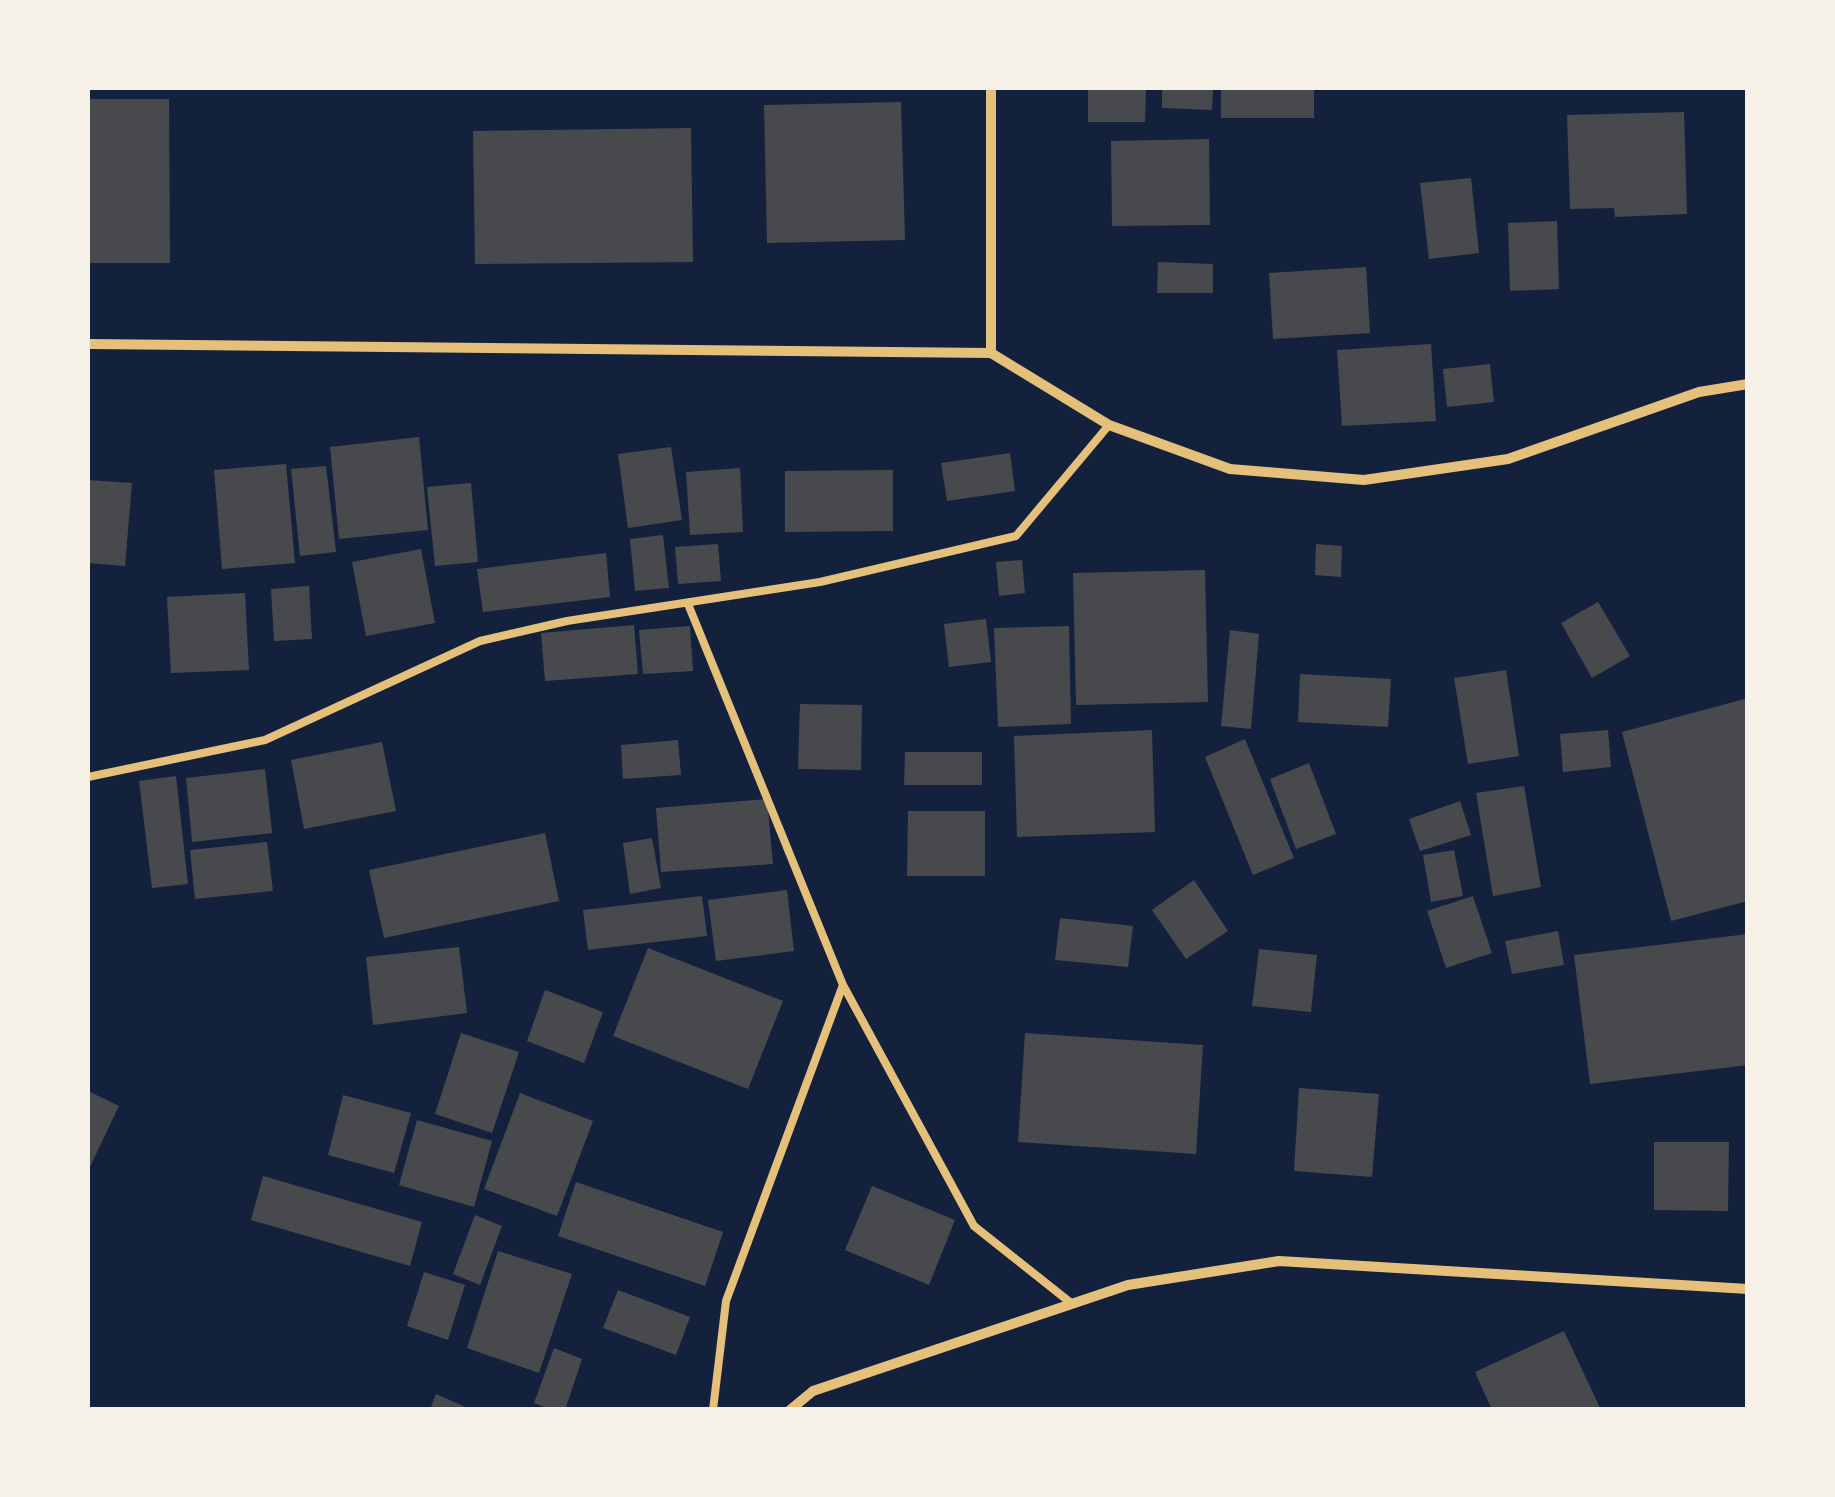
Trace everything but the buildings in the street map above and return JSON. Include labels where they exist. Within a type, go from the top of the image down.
[{"type":"street","points":[[991,88],[991,353]]},
{"type":"street","points":[[88,344],[991,353],[1109,425],[1230,469],[1364,480],[1508,459],[1699,392],[1748,384]]},
{"type":"street","points":[[790,1410],[813,1391],[1128,1284],[1280,1260],[1748,1289]]},
{"type":"lane","points":[[88,777],[265,740],[480,641],[568,621],[820,582],[1016,536],[1109,425]]},
{"type":"lane","points":[[688,604],[844,985],[974,1226],[1072,1304]]},
{"type":"lane","points":[[714,1410],[726,1301],[844,985]]}]
